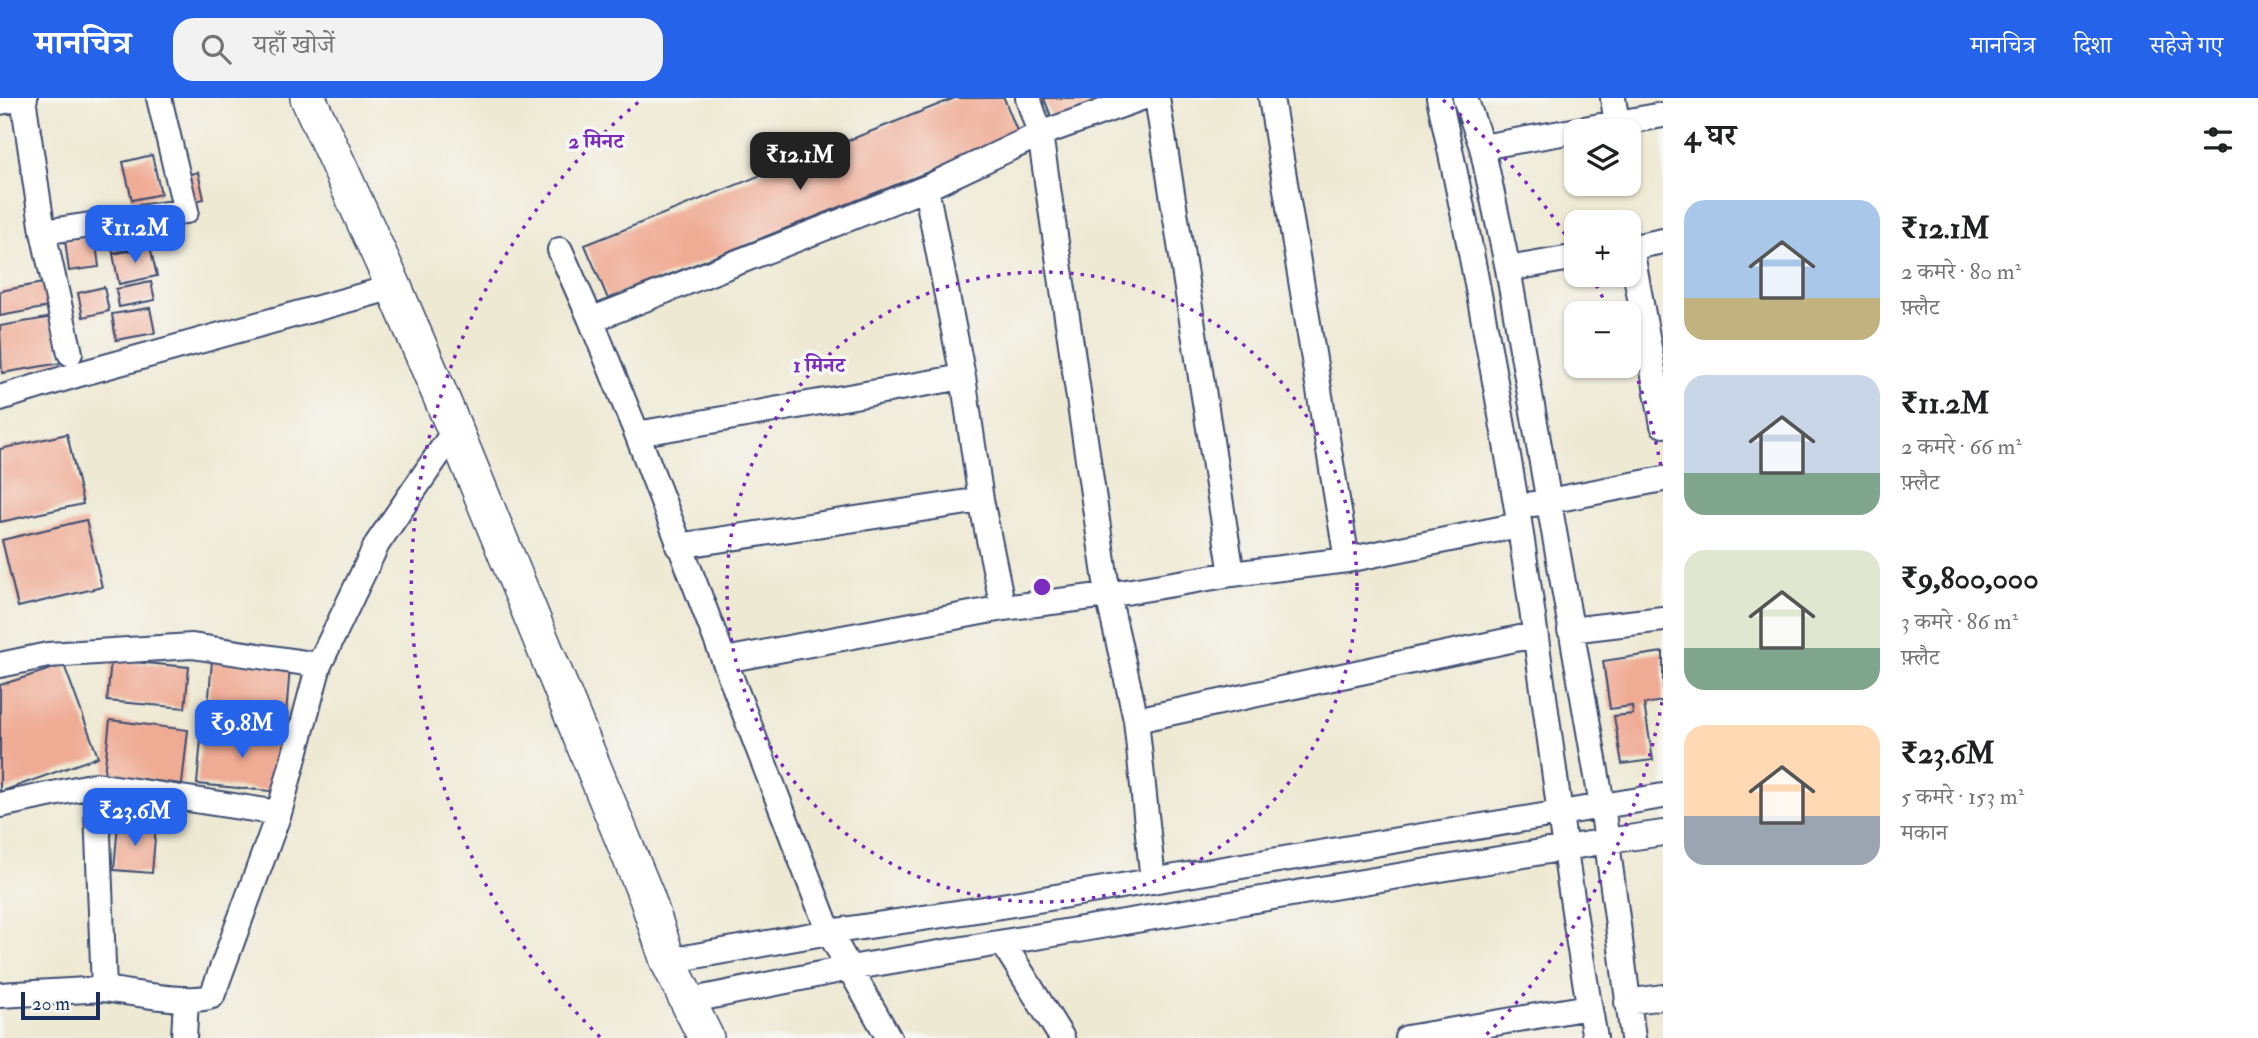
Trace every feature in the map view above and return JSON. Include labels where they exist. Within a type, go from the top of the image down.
[{"type":"street","points":[[0,102],[24,98],[43,232],[70,353]]},
{"type":"street","points":[[43,232],[186,211],[159,98]]},
{"type":"street","points":[[308,98],[394,287],[455,430],[647,898],[668,961],[706,1038]]},
{"type":"street","points":[[1028,98],[1040,135],[1108,595],[1136,720],[1153,881]]},
{"type":"street","points":[[591,320],[926,188],[1040,135],[1141,98]]},
{"type":"street","points":[[1157,98],[1232,574]]},
{"type":"street","points":[[1271,98],[1347,560]]},
{"type":"street","points":[[1439,98],[1475,275],[1518,517],[1595,1038]]},
{"type":"street","points":[[1465,98],[1482,147],[1508,269],[1602,805],[1633,1038]]},
{"type":"street","points":[[1613,98],[1616,119]]},
{"type":"street","points":[[1641,119],[1663,115]]},
{"type":"street","points":[[1482,147],[1564,133]]},
{"type":"street","points":[[926,188],[963,377],[981,500],[1003,608]]},
{"type":"street","points":[[1641,246],[1663,241]]},
{"type":"street","points":[[560,250],[637,434],[829,932],[889,1038]]},
{"type":"street","points":[[1508,269],[1564,259]]},
{"type":"street","points":[[0,398],[394,287]]},
{"type":"street","points":[[1637,287],[1663,425]]},
{"type":"street","points":[[637,434],[963,377]]},
{"type":"street","points":[[0,995],[104,989],[186,999],[212,996],[279,813],[319,665],[377,544],[455,430]]},
{"type":"street","points":[[725,660],[1003,608],[1347,560],[1518,517],[1547,499],[1663,479]]},
{"type":"street","points":[[678,546],[981,500]]},
{"type":"street","points":[[1570,631],[1663,619]]},
{"type":"street","points":[[1136,720],[1534,635]]},
{"type":"street","points":[[0,664],[48,656],[192,646],[319,665]]},
{"type":"street","points":[[0,805],[96,785],[279,813]]},
{"type":"street","points":[[96,785],[104,989]]},
{"type":"street","points":[[668,961],[829,932],[1663,796]]},
{"type":"street","points":[[688,1001],[850,968],[1663,833]]},
{"type":"street","points":[[1003,943],[1062,1038]]},
{"type":"street","points":[[1627,1002],[1663,997]]},
{"type":"street","points":[[184,1038],[186,999]]},
{"type":"street","points":[[1407,1038],[1589,1007]]},
{"type":"building","points":[[955,98],[1004,98],[1019,136],[608,299],[585,245]]},
{"type":"building","points":[[1044,98],[1120,98],[1054,124]]},
{"type":"building","points":[[152,155],[161,194],[132,200],[123,162]]},
{"type":"building","points":[[198,172],[204,199],[190,202],[183,176]]},
{"type":"building","points":[[145,223],[150,245],[113,253],[108,231]]},
{"type":"building","points":[[95,236],[99,267],[69,271],[65,240]]},
{"type":"building","points":[[150,247],[157,276],[119,284],[113,254]]},
{"type":"building","points":[[151,282],[155,300],[119,307],[116,289]]},
{"type":"building","points":[[43,283],[48,307],[0,316],[0,291]]},
{"type":"building","points":[[104,287],[109,311],[83,317],[78,293]]},
{"type":"building","points":[[150,308],[155,333],[116,340],[112,314]]},
{"type":"building","points":[[53,317],[61,363],[2,373],[0,326]]},
{"type":"building","points":[[67,434],[83,504],[0,522],[0,449]]},
{"type":"building","points":[[86,520],[102,587],[18,607],[2,540]]},
{"type":"building","points":[[1663,652],[1663,701],[1644,704],[1653,760],[1622,764],[1614,716],[1633,714],[1632,706],[1610,709],[1603,661]]},
{"type":"building","points":[[111,660],[189,667],[185,708],[107,701]]},
{"type":"building","points":[[212,660],[290,667],[286,715],[208,708]]},
{"type":"building","points":[[64,665],[98,757],[0,792],[0,685]]},
{"type":"building","points":[[110,720],[188,730],[182,784],[104,775]]},
{"type":"building","points":[[202,727],[286,735],[281,792],[197,784]]},
{"type":"building","points":[[118,823],[156,826],[152,873],[114,870]]}]
